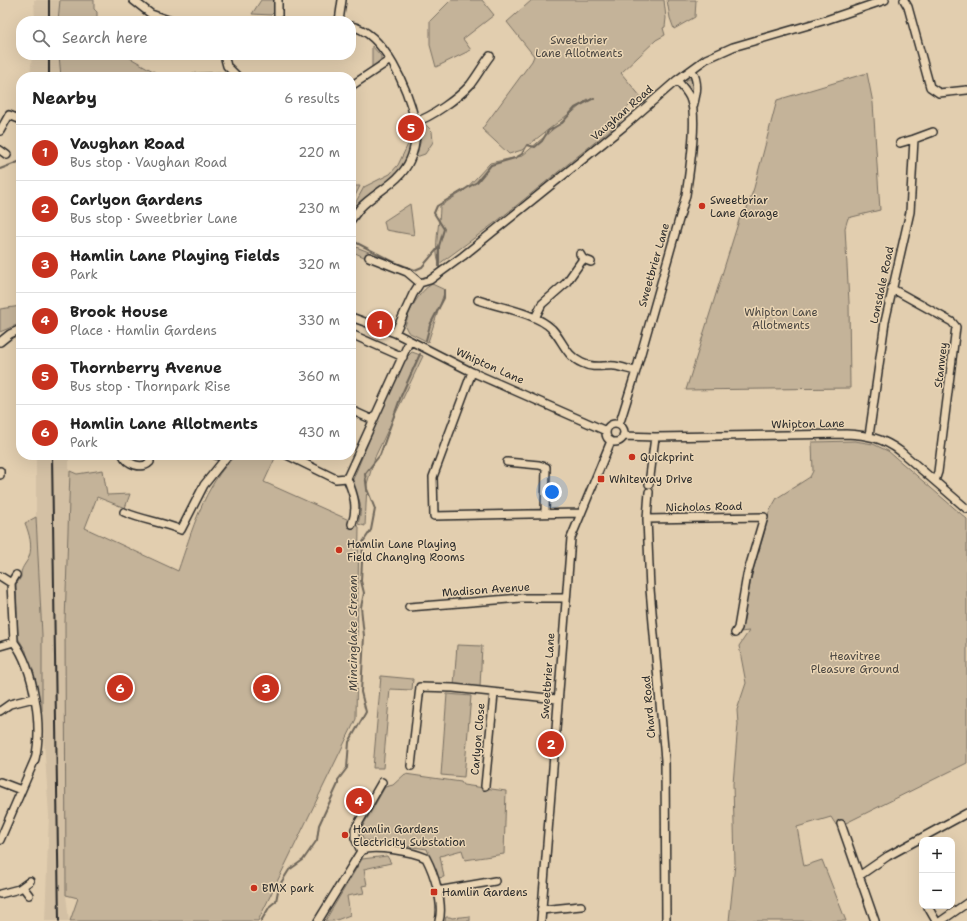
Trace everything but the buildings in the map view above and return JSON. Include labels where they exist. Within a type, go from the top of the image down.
[{"type":"street","points":[[133,0],[151,14],[157,16]]},
{"type":"street","points":[[278,0],[278,16]]},
{"type":"street","points":[[340,16],[342,0]]},
{"type":"street","points":[[692,70],[716,53],[834,18],[885,0]]},
{"type":"street","points":[[904,0],[908,7],[930,86],[939,93],[967,90]]},
{"type":"street","points":[[356,28],[375,39],[390,60],[401,81],[415,122],[414,145],[410,159],[404,171],[393,183],[360,208],[356,213]]},
{"type":"street","points":[[415,122],[424,119],[442,107],[469,85],[490,56]]},
{"type":"street","points":[[225,60],[227,66],[234,72]]},
{"type":"street","points":[[356,83],[390,60]]},
{"type":"street","name":"Vaughan Road","points":[[420,283],[430,280],[463,256],[617,132],[677,80],[692,70]]},
{"type":"street","name":"Sweetbrier Lane","points":[[618,424],[636,371],[686,195],[691,166],[693,107],[698,91],[698,82],[692,70]]},
{"type":"street","name":"Sweetbrier Lane","points":[[677,80],[688,95],[693,107]]},
{"type":"street","points":[[0,131],[9,115],[16,118]]},
{"type":"street","points":[[900,143],[933,132]]},
{"type":"street","name":"Lonsdale Road","points":[[869,436],[884,322],[910,212],[914,139]]},
{"type":"street","points":[[0,150],[6,155]]},
{"type":"street","points":[[535,318],[542,304],[566,283],[582,256],[591,262]]},
{"type":"street","points":[[369,258],[407,272],[420,283],[413,294],[395,334]]},
{"type":"street","name":"Stanwey","points":[[891,288],[952,322],[956,327],[938,472],[935,481]]},
{"type":"street","points":[[478,300],[535,318],[552,329],[564,349],[581,363],[596,367],[617,366],[636,371]]},
{"type":"street","points":[[356,319],[395,334],[410,342],[356,458]]},
{"type":"street","points":[[0,342],[16,331]]},
{"type":"street","points":[[356,336],[403,357]]},
{"type":"street","name":"Whipton Lane","points":[[410,342],[472,372],[606,431]]},
{"type":"street","points":[[472,372],[433,477],[434,516],[582,513]]},
{"type":"street","points":[[356,412],[373,420]]},
{"type":"street","points":[[618,424],[624,430],[620,441],[611,441],[607,437],[606,431],[609,426],[618,424]]},
{"type":"street","name":"Whipton Lane","points":[[623,436],[655,437],[846,434],[869,436],[890,443],[967,509]]},
{"type":"street","points":[[649,484],[655,437]]},
{"type":"street","name":"Sweetbrier Lane","points":[[540,921],[571,538],[611,441]]},
{"type":"street","points":[[125,460],[139,467],[146,465],[150,462],[150,460]]},
{"type":"street","points":[[124,512],[138,518],[163,522],[181,530],[204,485],[224,460]]},
{"type":"street","points":[[297,460],[336,480],[347,478]]},
{"type":"street","points":[[352,524],[356,507],[355,498],[347,478],[355,460]]},
{"type":"street","points":[[507,462],[546,467],[546,513]]},
{"type":"street","name":"Chard Road","points":[[649,492],[647,519],[650,589],[665,760],[666,921]]},
{"type":"street","name":"Nicholas Road","points":[[647,519],[764,517],[747,575],[738,628],[735,633]]},
{"type":"street","points":[[0,840],[38,746],[38,713],[25,660],[14,642],[11,583],[16,575]]},
{"type":"street","points":[[0,576],[11,583]]},
{"type":"street","name":"Madison Avenue","points":[[409,607],[527,598],[565,598]]},
{"type":"street","points":[[0,646],[14,642]]},
{"type":"street","points":[[411,766],[420,687],[453,688],[494,694],[557,699]]},
{"type":"street","name":"Carlyon Close","points":[[485,786],[494,694]]},
{"type":"street","points":[[0,711],[10,704],[34,698]]},
{"type":"street","points":[[0,782],[21,790]]},
{"type":"street","points":[[361,851],[355,838],[355,829],[382,782]]},
{"type":"street","points":[[859,876],[888,856],[967,813]]},
{"type":"street","points":[[841,824],[875,921]]},
{"type":"street","points":[[318,921],[361,851],[370,848],[422,856],[426,858],[430,866],[437,891],[440,916],[439,921]]},
{"type":"street","points":[[0,894],[23,887],[30,881]]},
{"type":"street","points":[[437,891],[495,881]]},
{"type":"street","points":[[23,887],[30,895]]},
{"type":"street","points":[[941,921],[967,904]]},
{"type":"street","points":[[541,910],[581,906]]},
{"type":"street","points":[[929,909],[936,921]]},
{"type":"shaded area","points":[[34,0],[60,0],[58,16],[35,16]]},
{"type":"shaded area","points":[[32,60],[59,60],[61,72],[30,72]]},
{"type":"shaded area","points":[[36,460],[69,460],[69,527],[65,622],[66,895],[69,921],[45,921],[49,815],[42,712],[42,635],[36,517]]},
{"type":"green space","points":[[60,0],[94,0],[94,9],[97,12],[97,16],[58,16]]},
{"type":"green space","points":[[261,0],[274,0],[274,12],[271,15],[252,14]]},
{"type":"green space","points":[[451,0],[482,0],[494,15],[463,39],[471,50],[436,67],[430,45],[430,21]]},
{"type":"green space","name":"Sweetbrier Lane Allotments","points":[[532,0],[664,0],[666,18],[665,27],[663,28],[665,35],[656,40],[621,73],[641,97],[625,110],[620,122],[496,222],[439,264],[437,257],[437,243],[440,206],[464,191],[490,163],[522,156],[588,99],[522,150],[509,154],[482,129],[532,61],[534,56],[507,22]]},
{"type":"green space","points":[[667,0],[696,0],[695,17],[674,29],[670,18]]},
{"type":"green space","points":[[372,46],[381,56],[381,59],[372,68]]},
{"type":"green space","points":[[59,60],[134,60],[155,72],[61,72]]},
{"type":"green space","name":"Whipton Lane Allotments","points":[[867,73],[873,103],[880,210],[848,218],[845,228],[849,302],[850,388],[686,390],[740,217],[745,214],[754,188],[777,100]]},
{"type":"green space","points":[[687,79],[691,79],[694,82],[693,97],[685,84]]},
{"type":"green space","points":[[425,124],[432,131],[433,142],[425,154],[416,157],[422,127]]},
{"type":"green space","points":[[411,138],[410,149],[406,159],[399,169],[390,179],[356,207],[356,202],[364,187],[390,174],[398,165]]},
{"type":"green space","points":[[356,186],[360,186],[356,194]]},
{"type":"green space","points":[[410,204],[414,235],[386,230],[384,221]]},
{"type":"green space","points":[[356,247],[369,252],[366,258],[356,253]]},
{"type":"green space","points":[[432,284],[445,290],[428,342],[408,332],[405,326],[409,314],[418,297],[427,287]]},
{"type":"green space","points":[[16,307],[16,325],[0,332],[0,309]]},
{"type":"green space","points":[[412,352],[423,356],[375,457],[367,484],[365,526],[358,524],[361,508],[357,494],[351,484],[378,419],[406,358]]},
{"type":"green space","name":"Heavitree Pleasure Ground","points":[[855,441],[873,444],[888,451],[967,519],[967,763],[844,824],[843,822],[836,825],[831,817],[797,827],[804,866],[822,860],[846,921],[729,921],[735,864],[733,784],[738,724],[737,710],[746,683],[739,646],[749,631],[740,632],[753,570],[769,512],[777,498],[810,477],[813,471],[812,442]]},
{"type":"green space","points":[[231,460],[274,460],[264,482],[349,520],[359,527],[356,719],[258,921],[70,921],[78,898],[66,895],[65,622],[70,471],[77,474],[103,470],[107,495],[130,494],[125,508],[97,497],[85,528],[178,571],[200,509],[215,480]]},
{"type":"green space","points":[[36,517],[42,635],[42,712],[39,711],[26,651],[18,638],[16,585],[21,577],[22,569],[29,557],[31,548],[25,523]]},
{"type":"green space","points":[[457,645],[482,646],[480,687],[454,686]]},
{"type":"green space","points":[[381,676],[413,679],[412,690],[390,689],[383,768],[373,768]]},
{"type":"green space","points":[[447,694],[471,696],[464,777],[441,775]]},
{"type":"green space","points":[[405,774],[461,782],[463,785],[506,791],[504,854],[465,860],[462,850],[440,856],[444,877],[438,878],[427,849],[364,840],[360,831],[385,787],[393,785]]},
{"type":"green space","points":[[387,856],[391,863],[364,869],[367,885],[362,886],[364,893],[347,896],[350,915],[334,921],[325,921],[362,859]]},
{"type":"green space","points":[[470,916],[470,921],[445,921],[446,917],[452,918]]},
{"type":"waterway","points":[[439,267],[439,246],[444,229],[434,213],[437,206],[477,182],[491,165],[515,158],[522,154],[527,145],[535,147],[542,141],[548,131],[562,123],[575,108],[594,98]]},
{"type":"waterway","points":[[0,169],[16,163]]},
{"type":"waterway","points":[[356,243],[394,262],[415,270],[422,267],[439,247]]},
{"type":"waterway","name":"Mincinglake Stream","points":[[426,340],[430,325],[444,298],[444,290]]},
{"type":"waterway","name":"Mincinglake Stream","points":[[261,921],[270,906],[276,901],[279,886],[289,870],[303,860],[317,840],[319,825],[338,784],[338,780],[347,768],[349,742],[366,712],[361,692],[364,636],[361,607],[364,593],[361,581],[363,542],[371,530],[375,509],[367,489],[365,474],[380,455],[401,396],[420,354]]},
{"type":"railway","points":[[49,0],[49,16]]},
{"type":"railway","points":[[49,60],[49,72]]},
{"type":"railway","points":[[52,460],[59,921]]},
{"type":"place","name":"Thornberry Avenue","points":[[411,128]]},
{"type":"place","name":"Sweetbriar Lane Garage","points":[[702,206]]},
{"type":"place","name":"Vaughan Road","points":[[380,324]]},
{"type":"place","name":"Quickprint","points":[[632,457]]},
{"type":"place","name":"Whiteway Drive","points":[[601,479]]},
{"type":"place","name":"Hamlin Lane Playing Field Changing Rooms","points":[[339,550]]},
{"type":"place","name":"Hamlin Lane Allotments","points":[[120,688]]},
{"type":"place","name":"Hamlin Lane Playing Fields","points":[[266,688]]},
{"type":"place","name":"Carlyon Gardens","points":[[551,744]]},
{"type":"place","name":"Brook House","points":[[359,801]]},
{"type":"place","name":"Hamlin Gardens Electricity Substation","points":[[345,835]]},
{"type":"place","name":"BMX park","points":[[254,888]]},
{"type":"place","name":"Hamlin Gardens","points":[[434,892]]}]
